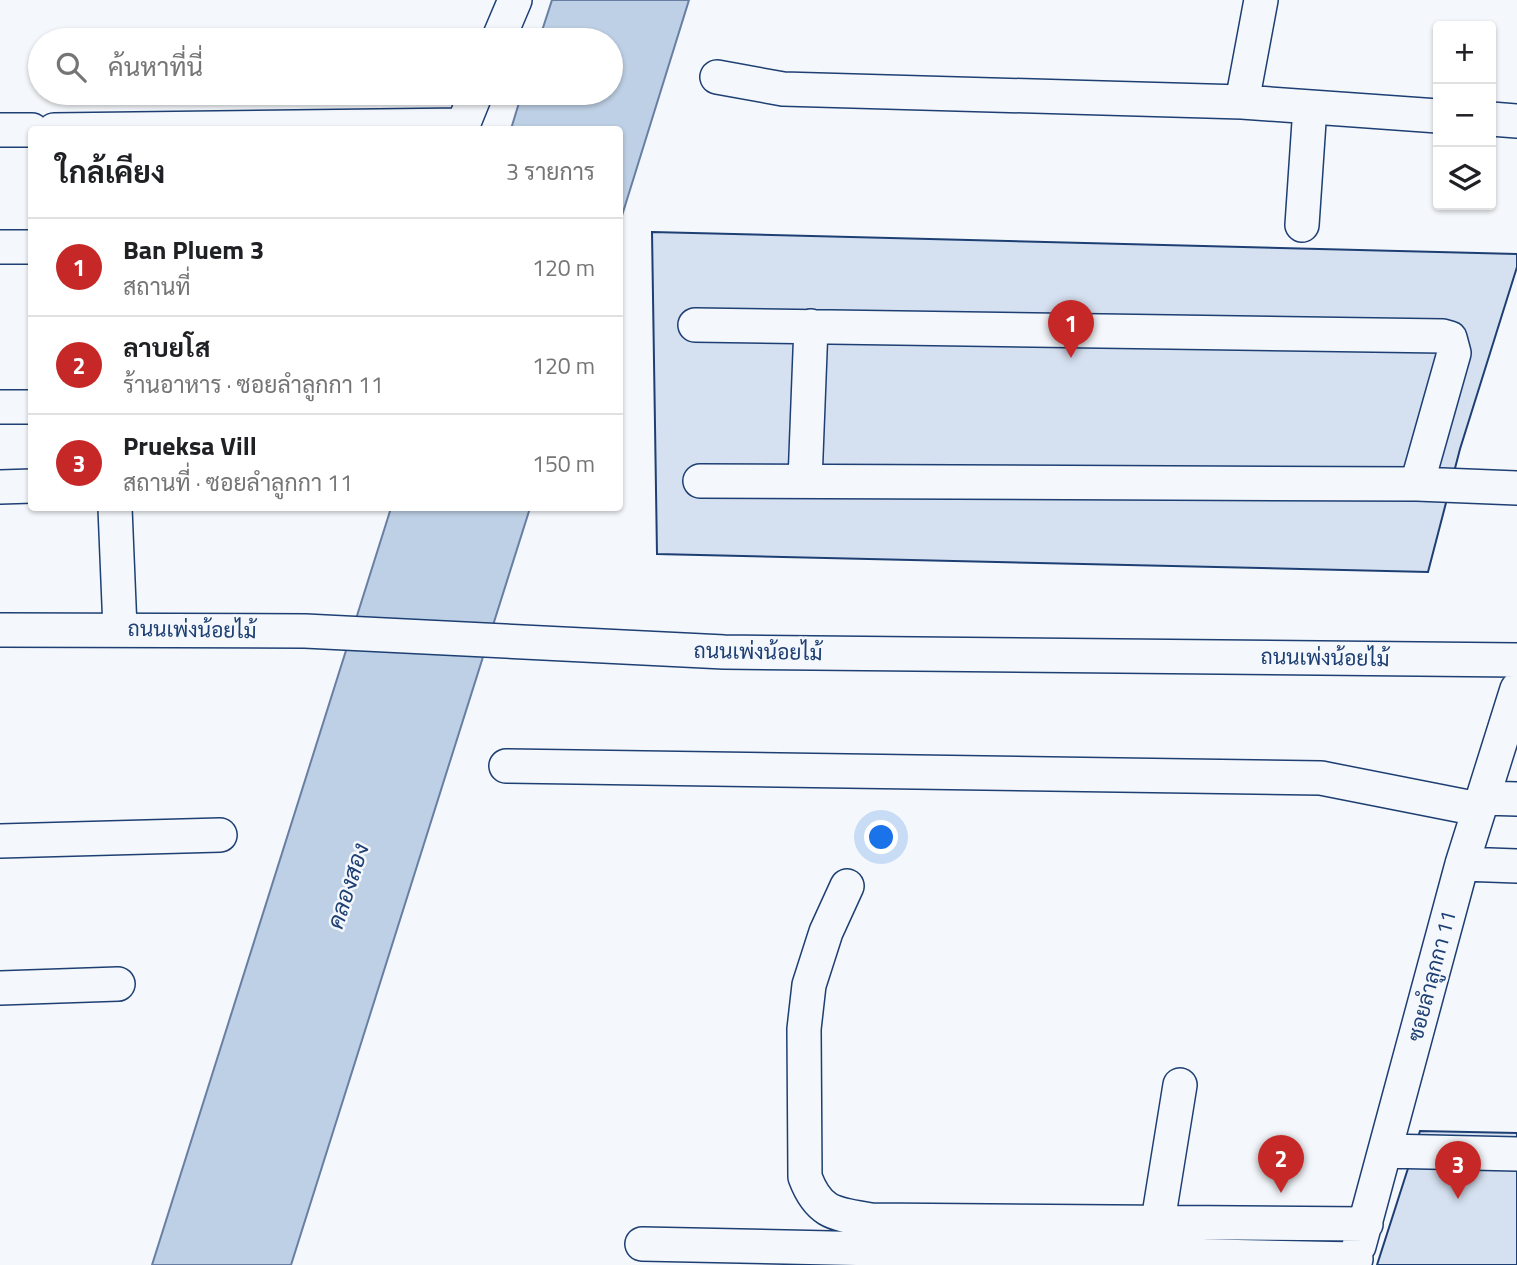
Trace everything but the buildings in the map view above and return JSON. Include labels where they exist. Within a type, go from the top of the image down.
[{"type":"street","points":[[503,28],[515,0]]},
{"type":"street","points":[[1242,102],[1261,0]]},
{"type":"street","points":[[718,76],[783,89],[1242,102],[1433,116]]},
{"type":"street","points":[[462,126],[471,105]]},
{"type":"street","points":[[1302,225],[1310,107]]},
{"type":"street","points":[[1496,119],[1517,121]]},
{"type":"street","points":[[0,130],[28,130]]},
{"type":"street","points":[[0,247],[28,247]]},
{"type":"street","points":[[695,325],[1443,336],[1450,338],[1454,352],[1417,484]]},
{"type":"street","points":[[805,481],[811,326]]},
{"type":"street","points":[[0,407],[28,407]]},
{"type":"street","points":[[699,481],[1417,484],[1517,488]]},
{"type":"street","points":[[0,487],[28,486]]},
{"type":"street","points":[[115,511],[120,629]]},
{"type":"street","name":"ถนนเพ่งน้อยไม้","points":[[0,630],[305,631],[724,652],[1517,660]]},
{"type":"street","name":"ซอยลำลูกกา 11","points":[[1355,1262],[1462,864],[1480,803],[1514,709]]},
{"type":"street","points":[[506,766],[1321,778],[1480,803],[1517,799]]},
{"type":"street","points":[[0,841],[220,835]]},
{"type":"street","points":[[1462,864],[1517,866]]},
{"type":"street","points":[[847,886],[817,957],[804,1029],[805,1177],[818,1203],[827,1210],[871,1220],[1366,1224]]},
{"type":"street","points":[[0,988],[118,984]]},
{"type":"street","points":[[1158,1221],[1180,1085]]},
{"type":"street","points":[[1386,1151],[1517,1154]]},
{"type":"street","points":[[642,1244],[1355,1262]]},
{"type":"water","points":[[552,0],[689,0],[623,212],[623,126],[512,126],[518,105],[623,105],[623,28],[543,28]]},
{"type":"water","name":"คลองสอง","points":[[390,511],[529,511],[291,1265],[152,1265]]},
{"type":"place","name":"Ban Pluem 3","points":[[1071,358]]},
{"type":"place","name":"ลาบยโส","points":[[1281,1193]]},
{"type":"place","name":"Prueksa Vill","points":[[1458,1199]]}]
